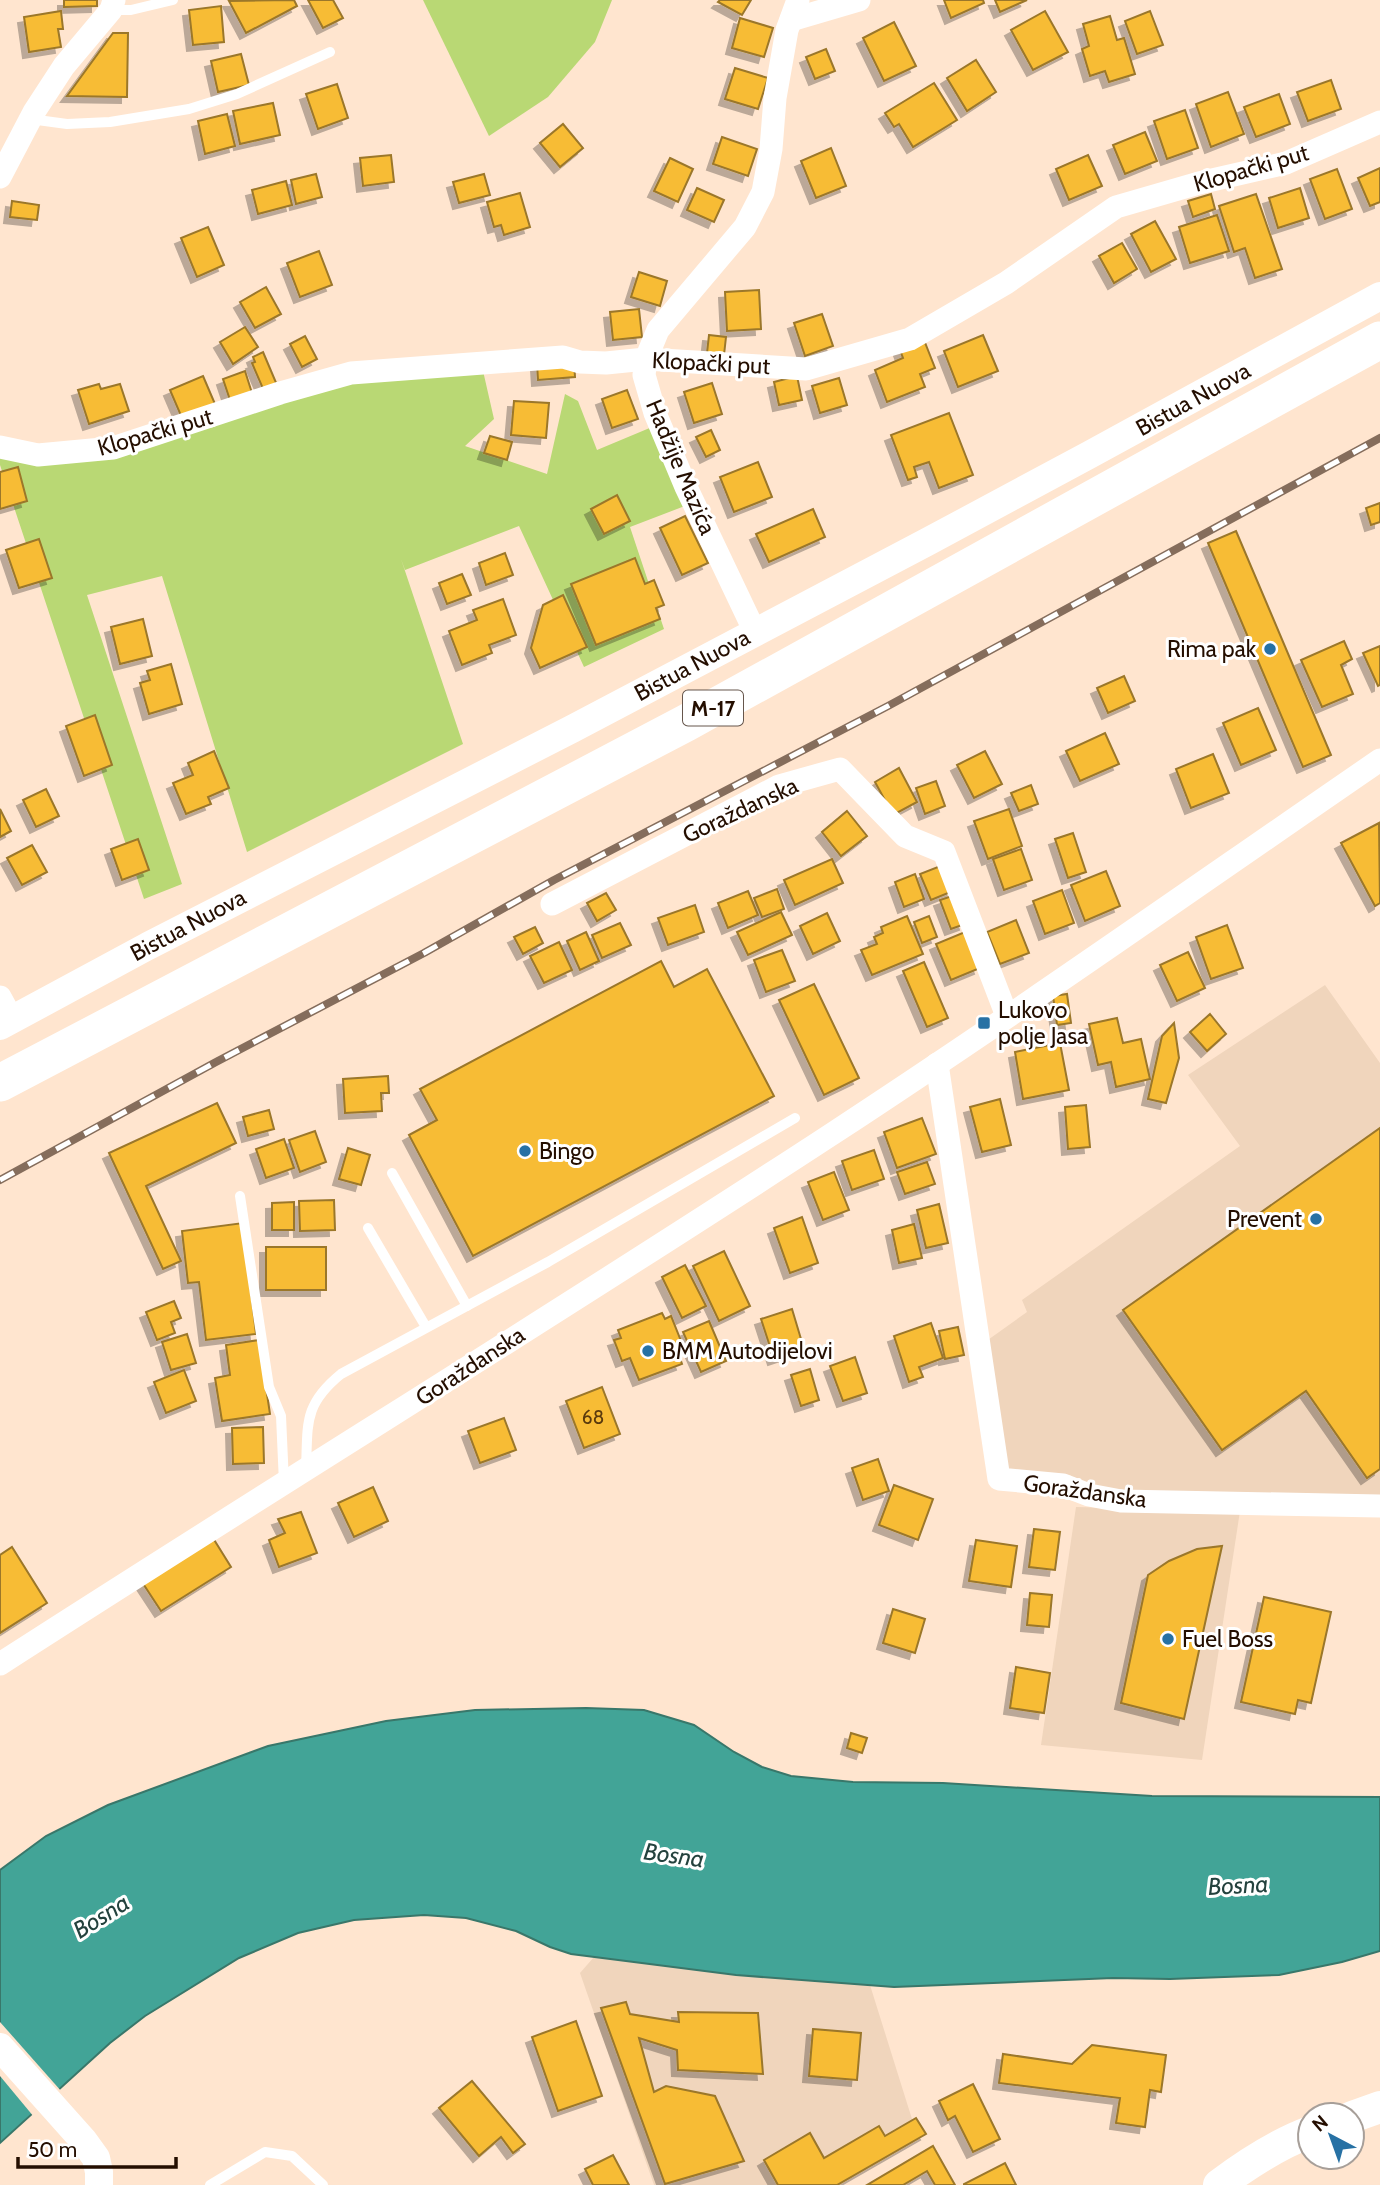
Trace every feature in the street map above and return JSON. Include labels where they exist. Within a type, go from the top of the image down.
[{"type":"highway","name":"M-17","points":[[0,1083],[686,723],[1380,340]]},
{"type":"main road","points":[[1219,2185],[1296,2137]]},
{"type":"street","points":[[794,10],[859,0]]},
{"type":"street","points":[[0,177],[30,119],[64,66],[113,5]]},
{"type":"street","name":"Hadžije Mazića","points":[[755,632],[654,413],[644,375],[646,359],[658,330],[745,227],[763,192],[771,149],[775,98],[794,10]]},
{"type":"street","name":"Klopački put","points":[[0,447],[38,455],[113,448],[280,393],[351,373],[563,357],[580,362],[606,363],[646,359],[806,369],[910,339],[1006,283],[1116,207],[1199,183],[1286,163],[1380,122]]},
{"type":"street","name":"Bistua Nuova","points":[[4,1014],[148,946],[572,729],[1089,456],[1380,296]]},
{"type":"street","name":"Goraždanska","points":[[0,1664],[787,1163],[937,1064],[1380,760]]},
{"type":"street","name":"Goraždanska","points":[[552,904],[779,786],[840,769],[905,836],[944,852],[1007,1016]]},
{"type":"street","name":"Goraždanska","points":[[937,1064],[999,1479],[1063,1485],[1088,1495],[1121,1501],[1380,1506]]},
{"type":"street","points":[[0,2047],[96,2158],[99,2185]]},
{"type":"lane","points":[[113,5],[131,10],[173,0]]},
{"type":"lane","points":[[30,119],[67,124],[110,122],[189,108],[237,94],[330,52]]},
{"type":"lane","points":[[306,1469],[309,1414],[324,1387],[341,1374],[560,1255],[794,1118]]},
{"type":"lane","points":[[392,1173],[467,1306]]},
{"type":"lane","points":[[240,1196],[269,1387],[281,1416],[284,1483]]},
{"type":"lane","points":[[368,1228],[426,1328]]},
{"type":"lane","points":[[210,2185],[265,2152],[292,2156],[323,2185]]},
{"type":"shaded area","name":"Prevent","points":[[1325,985],[1380,1063],[1380,1495],[1128,1494],[1085,1488],[1070,1475],[1003,1471],[985,1342],[1027,1312],[1022,1300],[1240,1146],[1188,1075]]},
{"type":"shaded area","points":[[1076,1507],[1240,1511],[1202,1760],[1041,1745]]},
{"type":"shaded area","points":[[594,1957],[736,1975],[870,1985],[917,2135],[832,2185],[654,2185],[580,1973]]},
{"type":"green space","points":[[423,0],[612,0],[595,42],[548,97],[489,136]]},
{"type":"green space","points":[[481,362],[494,419],[465,446],[547,474],[565,394],[578,401],[597,450],[652,427],[690,504],[630,527],[664,629],[584,667],[519,526],[405,570],[401,559],[463,744],[247,852],[162,576],[87,595],[182,884],[144,899],[0,465],[0,457],[37,462],[342,384]]},
{"type":"water","name":"Bosna","points":[[475,1710],[644,1710],[694,1725],[762,1767],[791,1776],[853,1782],[943,1783],[1152,1796],[1380,1797],[1380,1951],[1279,1975],[1113,1978],[894,1987],[736,1975],[571,1954],[516,1931],[466,1918],[424,1915],[354,1920],[298,1933],[239,1958],[145,2016],[110,2043],[0,2143],[0,1870],[46,1836],[108,1805],[268,1746],[386,1721]]},
{"type":"pier","points":[[0,2022],[62,2092],[34,2117],[0,2076]]},
{"type":"building","points":[[64,0],[97,0],[97,6],[64,7]]},
{"type":"building","points":[[294,0],[297,6],[246,33],[229,1]]},
{"type":"building","points":[[308,0],[333,0],[343,18],[323,28]]},
{"type":"building","points":[[751,0],[742,15],[718,2]]},
{"type":"building","points":[[944,0],[983,0],[984,3],[951,18]]},
{"type":"building","points":[[995,0],[1027,0],[1000,12]]},
{"type":"building","points":[[221,6],[224,42],[193,45],[189,10]]},
{"type":"building","points":[[61,11],[63,29],[58,29],[61,47],[29,52],[24,17]]},
{"type":"building","points":[[1045,11],[1068,52],[1033,70],[1011,30]]},
{"type":"building","points":[[1150,11],[1163,45],[1137,54],[1125,21]]},
{"type":"building","points":[[1110,16],[1117,40],[1124,38],[1135,74],[1109,82],[1105,71],[1090,76],[1082,49],[1089,46],[1083,24]]},
{"type":"building","points":[[740,18],[773,28],[764,57],[732,48]]},
{"type":"building","points":[[894,22],[916,66],[884,81],[863,38]]},
{"type":"building","points":[[113,33],[128,33],[127,97],[67,96]]},
{"type":"building","points":[[826,49],[835,71],[815,79],[806,57]]},
{"type":"building","points":[[241,54],[249,85],[218,92],[211,61]]},
{"type":"building","points":[[976,60],[996,92],[967,111],[947,78]]},
{"type":"building","points":[[735,68],[768,78],[758,109],[725,99]]},
{"type":"building","points":[[1331,80],[1341,109],[1308,121],[1297,92]]},
{"type":"building","points":[[934,83],[957,120],[913,147],[899,124],[894,127],[885,113]]},
{"type":"building","points":[[337,84],[348,118],[318,129],[306,94]]},
{"type":"building","points":[[1228,92],[1244,134],[1211,147],[1196,104]]},
{"type":"building","points":[[1279,94],[1290,124],[1256,137],[1244,107]]},
{"type":"building","points":[[273,103],[280,135],[240,144],[233,111]]},
{"type":"building","points":[[1185,110],[1198,148],[1167,159],[1154,121]]},
{"type":"building","points":[[227,114],[235,146],[205,154],[198,121]]},
{"type":"building","points":[[563,124],[583,148],[560,167],[540,143]]},
{"type":"building","points":[[1145,132],[1157,161],[1125,174],[1113,145]]},
{"type":"building","points":[[722,137],[757,149],[748,176],[713,164]]},
{"type":"building","points":[[831,148],[846,186],[816,198],[801,161]]},
{"type":"building","points":[[391,155],[394,182],[363,186],[360,158]]},
{"type":"building","points":[[1088,155],[1102,186],[1069,200],[1056,169]]},
{"type":"building","points":[[670,158],[693,169],[678,202],[654,191]]},
{"type":"building","points":[[1380,168],[1380,202],[1370,206],[1358,178]]},
{"type":"building","points":[[1337,169],[1352,209],[1325,219],[1310,179]]},
{"type":"building","points":[[316,174],[322,197],[296,204],[291,180]]},
{"type":"building","points":[[484,174],[490,195],[459,203],[453,182]]},
{"type":"building","points":[[286,181],[292,205],[258,214],[252,190]]},
{"type":"building","points":[[697,188],[724,200],[714,222],[687,210]]},
{"type":"building","points":[[1300,188],[1309,218],[1278,228],[1269,198]]},
{"type":"building","points":[[520,193],[530,227],[504,235],[501,225],[494,227],[487,202]]},
{"type":"building","points":[[1211,194],[1215,209],[1193,217],[1188,201]]},
{"type":"building","points":[[1256,194],[1282,269],[1255,278],[1245,248],[1234,252],[1219,206]]},
{"type":"building","points":[[12,201],[39,205],[37,220],[10,217]]},
{"type":"building","points":[[1217,215],[1229,251],[1190,263],[1179,227]]},
{"type":"building","points":[[1155,221],[1176,259],[1151,272],[1131,234]]},
{"type":"building","points":[[208,227],[224,265],[197,277],[181,238]]},
{"type":"building","points":[[1122,243],[1137,269],[1114,283],[1099,256]]},
{"type":"building","points":[[319,251],[332,285],[300,297],[287,263]]},
{"type":"building","points":[[639,272],[667,281],[660,306],[631,297]]},
{"type":"building","points":[[266,287],[281,314],[255,328],[240,302]]},
{"type":"building","points":[[759,290],[761,329],[727,331],[725,292]]},
{"type":"building","points":[[639,309],[642,337],[613,340],[610,312]]},
{"type":"building","points":[[822,314],[833,346],[805,356],[794,323]]},
{"type":"building","points":[[245,327],[258,347],[233,364],[220,342]]},
{"type":"building","points":[[709,335],[726,337],[724,355],[707,353]]},
{"type":"building","points":[[983,335],[998,371],[958,387],[944,351]]},
{"type":"building","points":[[305,336],[317,359],[302,367],[290,344]]},
{"type":"building","points":[[924,340],[935,368],[920,374],[925,387],[887,402],[875,370],[903,358],[900,350]]},
{"type":"building","points":[[263,352],[277,385],[264,391],[252,363],[255,362],[253,357]]},
{"type":"building","points":[[574,361],[575,377],[538,380],[537,364]]},
{"type":"building","points":[[245,371],[252,393],[230,400],[223,379]]},
{"type":"building","points":[[203,376],[215,404],[182,418],[170,390]]},
{"type":"building","points":[[797,376],[802,400],[779,405],[774,382]]},
{"type":"building","points":[[839,378],[847,405],[820,413],[812,386]]},
{"type":"building","points":[[712,383],[722,414],[694,423],[684,392]]},
{"type":"building","points":[[99,384],[101,389],[120,384],[129,411],[89,424],[78,390]]},
{"type":"building","points":[[627,390],[638,419],[612,428],[602,399]]},
{"type":"building","points":[[514,401],[549,403],[546,438],[511,435]]},
{"type":"building","points":[[949,413],[973,475],[939,488],[929,462],[914,467],[917,477],[908,480],[891,435]]},
{"type":"building","points":[[711,430],[720,450],[706,457],[696,437]]},
{"type":"building","points":[[490,436],[512,442],[507,460],[484,453]]},
{"type":"building","points":[[758,462],[772,497],[734,512],[720,477]]},
{"type":"building","points":[[18,467],[27,501],[0,509],[0,472]]},
{"type":"building","points":[[617,495],[630,521],[604,534],[591,509]]},
{"type":"building","points":[[1380,503],[1380,522],[1371,525],[1366,508]]},
{"type":"building","points":[[813,509],[825,537],[769,562],[756,534]]},
{"type":"building","points":[[685,516],[708,563],[682,575],[660,528]]},
{"type":"building","name":"Rima pak","points":[[1236,531],[1331,755],[1303,767],[1208,543]]},
{"type":"building","points":[[39,539],[52,578],[19,588],[6,550]]},
{"type":"building","points":[[505,553],[513,575],[486,585],[479,563]]},
{"type":"building","points":[[635,558],[645,584],[654,580],[664,605],[656,608],[660,619],[596,645],[571,584]]},
{"type":"building","points":[[462,574],[471,595],[447,604],[439,583]]},
{"type":"building","points":[[563,595],[587,647],[540,668],[531,648],[543,605]]},
{"type":"building","points":[[503,599],[516,635],[489,645],[492,653],[462,665],[449,631],[477,620],[473,610]]},
{"type":"building","points":[[143,619],[152,656],[120,664],[111,627]]},
{"type":"building","points":[[1344,641],[1352,659],[1341,665],[1353,694],[1322,707],[1301,660]]},
{"type":"building","points":[[1380,646],[1380,685],[1378,686],[1363,653]]},
{"type":"building","points":[[171,664],[182,704],[149,714],[140,683],[150,680],[147,671]]},
{"type":"building","points":[[1124,676],[1135,701],[1108,713],[1097,688]]},
{"type":"building","points":[[1258,708],[1276,750],[1241,765],[1223,723]]},
{"type":"building","points":[[95,715],[112,765],[84,776],[66,726]]},
{"type":"building","points":[[1105,733],[1119,764],[1080,781],[1066,751]]},
{"type":"building","points":[[214,751],[229,788],[208,797],[211,804],[186,814],[173,783],[193,775],[188,763]]},
{"type":"building","points":[[985,751],[1002,784],[974,798],[957,765]]},
{"type":"building","points":[[1213,754],[1229,793],[1191,808],[1176,769]]},
{"type":"building","points":[[899,768],[917,802],[893,815],[875,782]]},
{"type":"building","points":[[936,781],[945,806],[925,814],[916,788]]},
{"type":"building","points":[[1031,785],[1038,804],[1019,811],[1011,793]]},
{"type":"building","points":[[46,789],[59,816],[36,827],[23,800]]},
{"type":"building","points":[[0,809],[11,831],[0,837]]},
{"type":"building","points":[[1009,809],[1022,846],[988,859],[974,821]]},
{"type":"building","points":[[847,811],[867,836],[841,856],[822,832]]},
{"type":"building","points":[[1379,823],[1380,903],[1375,906],[1341,843]]},
{"type":"building","points":[[1073,833],[1086,872],[1068,878],[1055,839]]},
{"type":"building","points":[[138,839],[149,870],[122,880],[111,849]]},
{"type":"building","points":[[32,845],[47,872],[22,885],[7,858]]},
{"type":"building","points":[[1021,849],[1032,880],[1004,890],[993,859]]},
{"type":"building","points":[[832,859],[843,883],[795,905],[784,880]]},
{"type":"building","points":[[943,865],[953,891],[931,900],[920,874]]},
{"type":"building","points":[[1106,871],[1120,906],[1085,921],[1071,885]]},
{"type":"building","points":[[915,874],[924,899],[904,907],[895,882]]},
{"type":"building","points":[[777,889],[784,909],[762,917],[754,898]]},
{"type":"building","points":[[1062,890],[1074,923],[1045,934],[1033,901]]},
{"type":"building","points":[[748,891],[758,915],[728,928],[718,903]]},
{"type":"building","points":[[606,893],[616,910],[597,921],[587,903]]},
{"type":"building","points":[[955,895],[965,924],[951,929],[940,900]]},
{"type":"building","points":[[695,905],[704,932],[668,945],[658,918]]},
{"type":"building","points":[[781,912],[792,935],[748,955],[737,932]]},
{"type":"building","points":[[827,913],[840,941],[813,954],[800,926]]},
{"type":"building","points":[[907,916],[923,954],[872,975],[861,950],[877,944],[874,937],[883,933],[881,927]]},
{"type":"building","points":[[929,916],[937,937],[922,943],[914,922]]},
{"type":"building","points":[[1016,920],[1029,953],[1000,964],[987,932]]},
{"type":"building","points":[[620,923],[631,945],[602,958],[592,935]]},
{"type":"building","points":[[1227,925],[1243,968],[1211,979],[1196,937]]},
{"type":"building","points":[[535,927],[543,943],[523,954],[514,937]]},
{"type":"building","points":[[586,932],[599,961],[580,970],[567,941]]},
{"type":"building","points":[[965,932],[980,968],[951,980],[936,944]]},
{"type":"building","points":[[559,942],[572,970],[544,983],[530,956]]},
{"type":"building","points":[[782,950],[795,981],[766,992],[754,960]]},
{"type":"building","points":[[1188,952],[1205,988],[1177,1001],[1160,965]]},
{"type":"building","points":[[661,961],[674,987],[707,969],[774,1096],[473,1256],[409,1135],[437,1120],[420,1089]]},
{"type":"building","points":[[924,962],[948,1018],[927,1027],[903,971]]},
{"type":"building","points":[[814,984],[859,1078],[824,1095],[779,1000]]},
{"type":"building","points":[[1067,994],[1071,1023],[1057,1025],[1053,996]]},
{"type":"building","points":[[1210,1014],[1226,1034],[1207,1051],[1190,1032]]},
{"type":"building","points":[[1117,1018],[1123,1043],[1141,1039],[1150,1079],[1116,1087],[1111,1062],[1098,1065],[1089,1024]]},
{"type":"building","points":[[1174,1023],[1179,1058],[1166,1103],[1148,1099],[1162,1036]]},
{"type":"building","points":[[1060,1043],[1069,1090],[1023,1099],[1015,1052]]},
{"type":"building","points":[[388,1076],[389,1093],[381,1093],[382,1111],[345,1113],[343,1079]]},
{"type":"building","points":[[1000,1099],[1011,1145],[982,1152],[970,1107]]},
{"type":"building","points":[[217,1103],[236,1143],[146,1186],[181,1261],[163,1269],[109,1153]]},
{"type":"building","points":[[1086,1105],[1090,1147],[1068,1149],[1065,1107]]},
{"type":"building","points":[[269,1110],[274,1129],[248,1136],[243,1117]]},
{"type":"building","points":[[922,1118],[936,1154],[897,1168],[884,1132]]},
{"type":"building","name":"Prevent","points":[[1380,1128],[1380,1469],[1367,1478],[1306,1391],[1222,1450],[1123,1310]]},
{"type":"building","points":[[315,1131],[326,1162],[300,1172],[289,1140]]},
{"type":"building","points":[[284,1139],[294,1168],[266,1178],[256,1149]]},
{"type":"building","points":[[348,1148],[370,1155],[361,1185],[339,1179]]},
{"type":"building","points":[[874,1150],[884,1179],[852,1190],[842,1161]]},
{"type":"building","points":[[927,1162],[935,1184],[905,1194],[897,1172]]},
{"type":"building","points":[[834,1172],[849,1210],[823,1220],[808,1182]]},
{"type":"building","points":[[334,1200],[335,1230],[300,1231],[299,1201]]},
{"type":"building","points":[[294,1202],[294,1230],[272,1230],[272,1203]]},
{"type":"building","points":[[939,1204],[948,1243],[926,1248],[917,1210]]},
{"type":"building","points":[[802,1217],[818,1263],[790,1273],[774,1228]]},
{"type":"building","points":[[243,1223],[256,1334],[206,1340],[199,1282],[188,1283],[182,1231]]},
{"type":"building","points":[[914,1224],[922,1258],[899,1263],[892,1230]]},
{"type":"building","points":[[266,1247],[326,1247],[326,1290],[266,1290]]},
{"type":"building","points":[[724,1251],[750,1306],[719,1321],[693,1266]]},
{"type":"building","points":[[685,1265],[706,1306],[682,1318],[662,1277]]},
{"type":"building","points":[[174,1301],[181,1318],[171,1322],[175,1333],[157,1340],[146,1312]]},
{"type":"building","points":[[792,1309],[804,1349],[774,1359],[761,1319]]},
{"type":"building","name":"BMM Autodijelovi","points":[[662,1313],[665,1319],[671,1316],[681,1341],[675,1344],[682,1364],[639,1380],[630,1358],[622,1361],[614,1340],[621,1338],[618,1330]]},
{"type":"building","points":[[709,1321],[726,1361],[701,1372],[683,1332]]},
{"type":"building","points":[[931,1323],[943,1358],[919,1367],[923,1377],[909,1382],[894,1336]]},
{"type":"building","points":[[958,1327],[964,1355],[945,1359],[939,1331]]},
{"type":"building","points":[[187,1334],[196,1363],[171,1370],[162,1342]]},
{"type":"building","points":[[259,1340],[270,1414],[222,1421],[215,1378],[230,1375],[226,1345]]},
{"type":"building","points":[[855,1357],[867,1393],[843,1401],[830,1366]]},
{"type":"building","points":[[810,1369],[819,1400],[801,1406],[791,1375]]},
{"type":"building","points":[[184,1370],[196,1401],[166,1413],[154,1382]]},
{"type":"building","name":"BMM Autodijelovi","points":[[602,1387],[620,1434],[584,1448],[566,1401]]},
{"type":"building","points":[[504,1418],[516,1450],[480,1463],[468,1431]]},
{"type":"building","points":[[263,1427],[264,1463],[233,1464],[232,1428]]},
{"type":"building","points":[[878,1459],[889,1491],[863,1500],[852,1468]]},
{"type":"building","points":[[894,1485],[933,1499],[918,1540],[879,1525]]},
{"type":"building","points":[[373,1487],[388,1521],[354,1537],[338,1503]]},
{"type":"building","points":[[301,1512],[317,1553],[279,1567],[269,1540],[285,1533],[278,1519]]},
{"type":"building","points":[[1034,1529],[1060,1532],[1055,1570],[1029,1567]]},
{"type":"building","points":[[213,1538],[231,1567],[161,1611],[142,1582]]},
{"type":"building","points":[[976,1540],[1017,1546],[1011,1587],[969,1581]]},
{"type":"building","name":"Fuel Boss","points":[[1222,1546],[1184,1719],[1121,1703],[1148,1575],[1169,1561],[1197,1549]]},
{"type":"building","points":[[12,1547],[47,1603],[0,1633],[0,1555]]},
{"type":"building","points":[[1030,1593],[1052,1595],[1049,1627],[1027,1625]]},
{"type":"building","points":[[1264,1597],[1331,1612],[1311,1703],[1298,1700],[1295,1714],[1241,1702]]},
{"type":"building","points":[[893,1609],[925,1619],[915,1653],[883,1643]]},
{"type":"building","points":[[1016,1667],[1050,1673],[1044,1713],[1010,1708]]},
{"type":"building","points":[[851,1733],[867,1738],[862,1753],[847,1748]]},
{"type":"building","points":[[626,2002],[630,2014],[679,2022],[678,2012],[758,2013],[763,2074],[678,2070],[677,2050],[639,2038],[654,2092],[666,2086],[715,2096],[744,2161],[665,2184],[601,2008]]},
{"type":"building","points":[[576,2021],[602,2096],[558,2111],[532,2037]]},
{"type":"building","points":[[813,2029],[861,2033],[857,2080],[809,2076]]},
{"type":"building","points":[[1092,2045],[1166,2055],[1161,2092],[1150,2090],[1145,2127],[1116,2123],[1120,2098],[999,2083],[1003,2054],[1072,2064]]},
{"type":"building","points":[[472,2081],[525,2144],[513,2153],[501,2137],[479,2156],[439,2108]]},
{"type":"building","points":[[973,2084],[1000,2139],[973,2152],[955,2116],[948,2120],[939,2101]]},
{"type":"building","points":[[916,2118],[926,2134],[837,2185],[778,2185],[764,2160],[810,2133],[824,2158],[879,2126],[885,2136]]},
{"type":"building","points":[[933,2146],[955,2185],[935,2185],[927,2171],[903,2185],[867,2185]]},
{"type":"building","points":[[613,2155],[629,2185],[593,2185],[585,2169]]},
{"type":"building","points":[[1005,2163],[1016,2185],[964,2185],[964,2184]]},
{"type":"railway","points":[[0,1180],[424,953],[554,880],[888,706],[1380,438]]},
{"type":"place","name":"Rima pak","points":[[1270,649]]},
{"type":"place","name":"Lukovo polje Jasa","points":[[984,1023]]},
{"type":"place","name":"Bingo","points":[[525,1151]]},
{"type":"place","name":"Prevent","points":[[1316,1219]]},
{"type":"place","name":"BMM Autodijelovi","points":[[648,1351]]},
{"type":"place","name":"Fuel Boss","points":[[1168,1639]]}]
